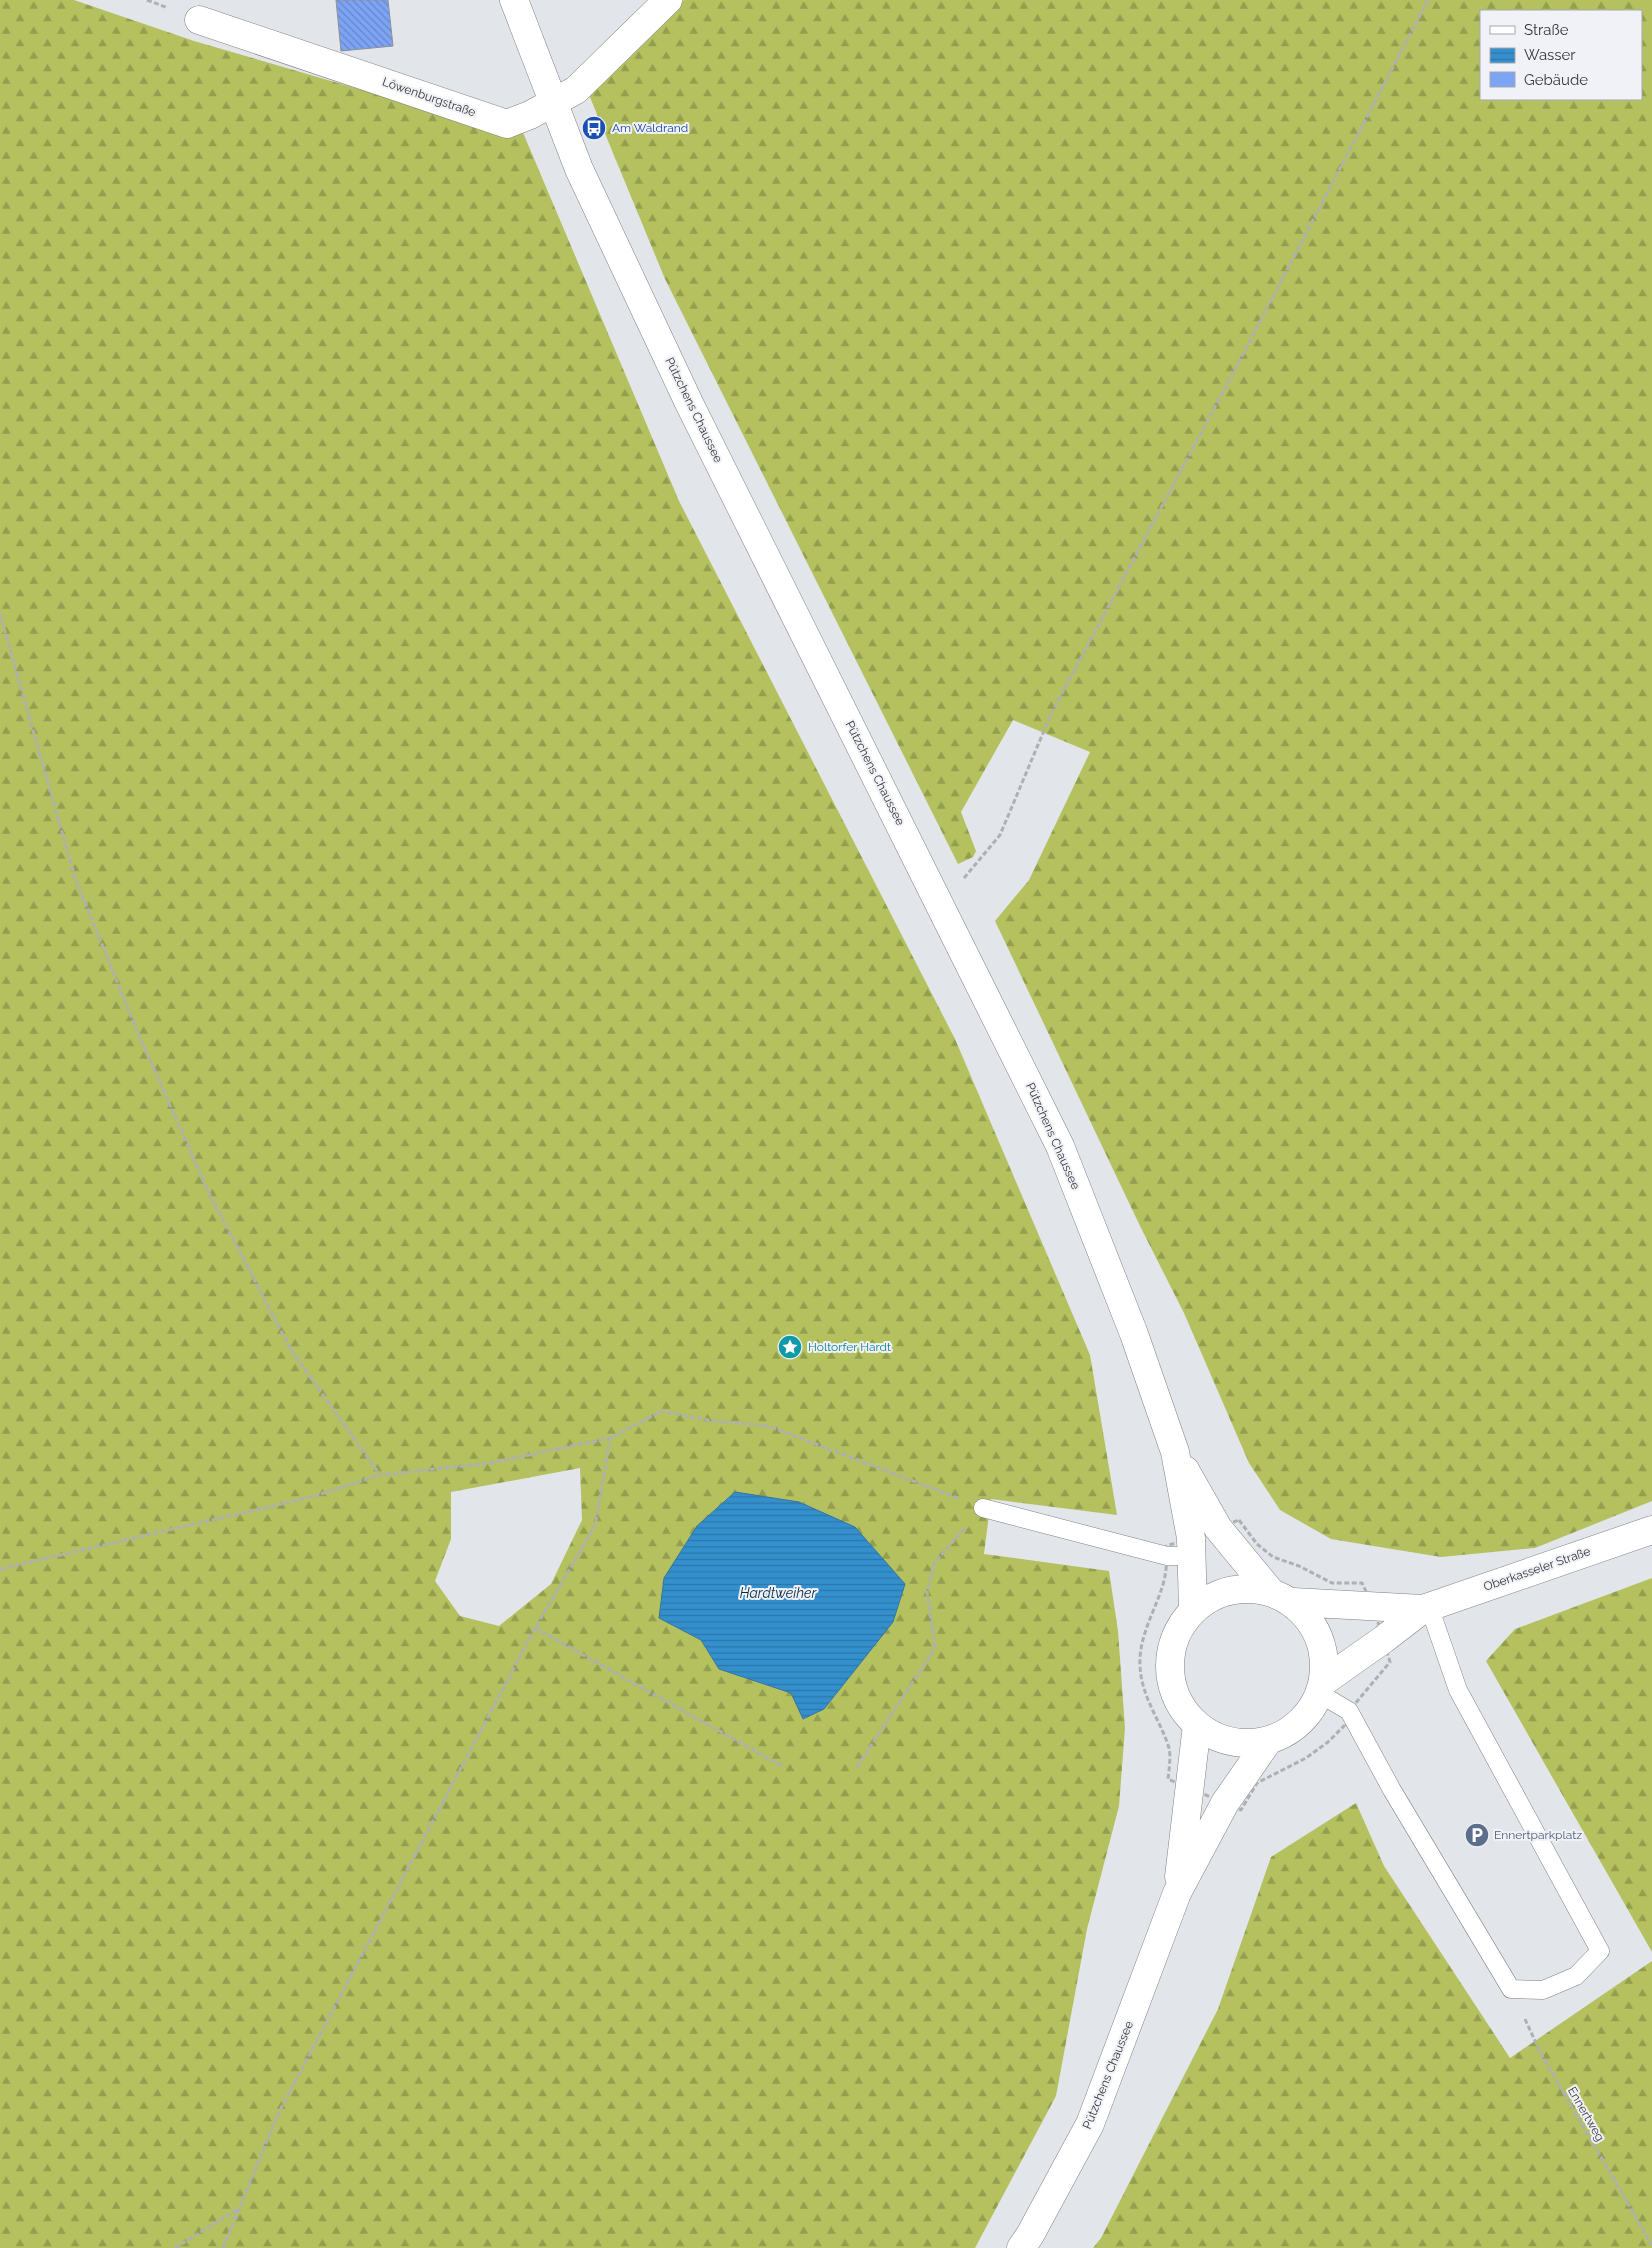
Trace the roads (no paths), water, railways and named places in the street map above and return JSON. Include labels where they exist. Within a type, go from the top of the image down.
[{"type":"street","points":[[514,0],[553,103],[576,90],[668,0]]},
{"type":"street","name":"Löwenburgstraße","points":[[199,20],[506,124],[553,103]]},
{"type":"street","name":"Pützchens Chaussee","points":[[553,103],[579,169],[689,403],[1060,1146],[1134,1334],[1175,1452],[1218,1528],[1282,1597]]},
{"type":"street","name":"Pützchens Chaussee","points":[[1175,1452],[1188,1546],[1193,1609]]},
{"type":"street","name":"Oberkasseler Straße","points":[[1321,1688],[1426,1607],[1652,1530]]},
{"type":"street","points":[[1245,1587],[1282,1597],[1310,1620],[1322,1642],[1325,1668],[1321,1688],[1308,1715],[1290,1732],[1268,1741],[1244,1744],[1220,1739],[1197,1725],[1179,1703],[1170,1677],[1171,1649],[1182,1624],[1193,1609],[1220,1592],[1245,1587]]},
{"type":"street","name":"Oberkasseler Straße","points":[[1282,1597],[1426,1607]]},
{"type":"street","name":"Pützchens Chaussee","points":[[1177,1893],[1197,1725]]},
{"type":"street","name":"Pützchens Chaussee","points":[[1021,2248],[1030,2235],[1090,2124],[1177,1893],[1233,1807],[1268,1741]]},
{"type":"lane","points":[[983,1508],[1188,1546]]},
{"type":"lane","points":[[1321,1688],[1349,1711],[1392,1790],[1511,1989],[1543,1990],[1576,1976],[1600,1952],[1458,1690],[1426,1607]]},
{"type":"water","name":"Hardtweiher","points":[[735,1492],[799,1502],[855,1527],[905,1584],[893,1622],[824,1709],[803,1719],[791,1693],[719,1669],[701,1640],[659,1618],[664,1578],[697,1526]]},
{"type":"place","name":"Am Waldrand","points":[[594,128]]},
{"type":"place","name":"Holtorfer Hardt","points":[[790,1347]]},
{"type":"place","name":"Ennertparkplatz","points":[[1477,1835]]}]
